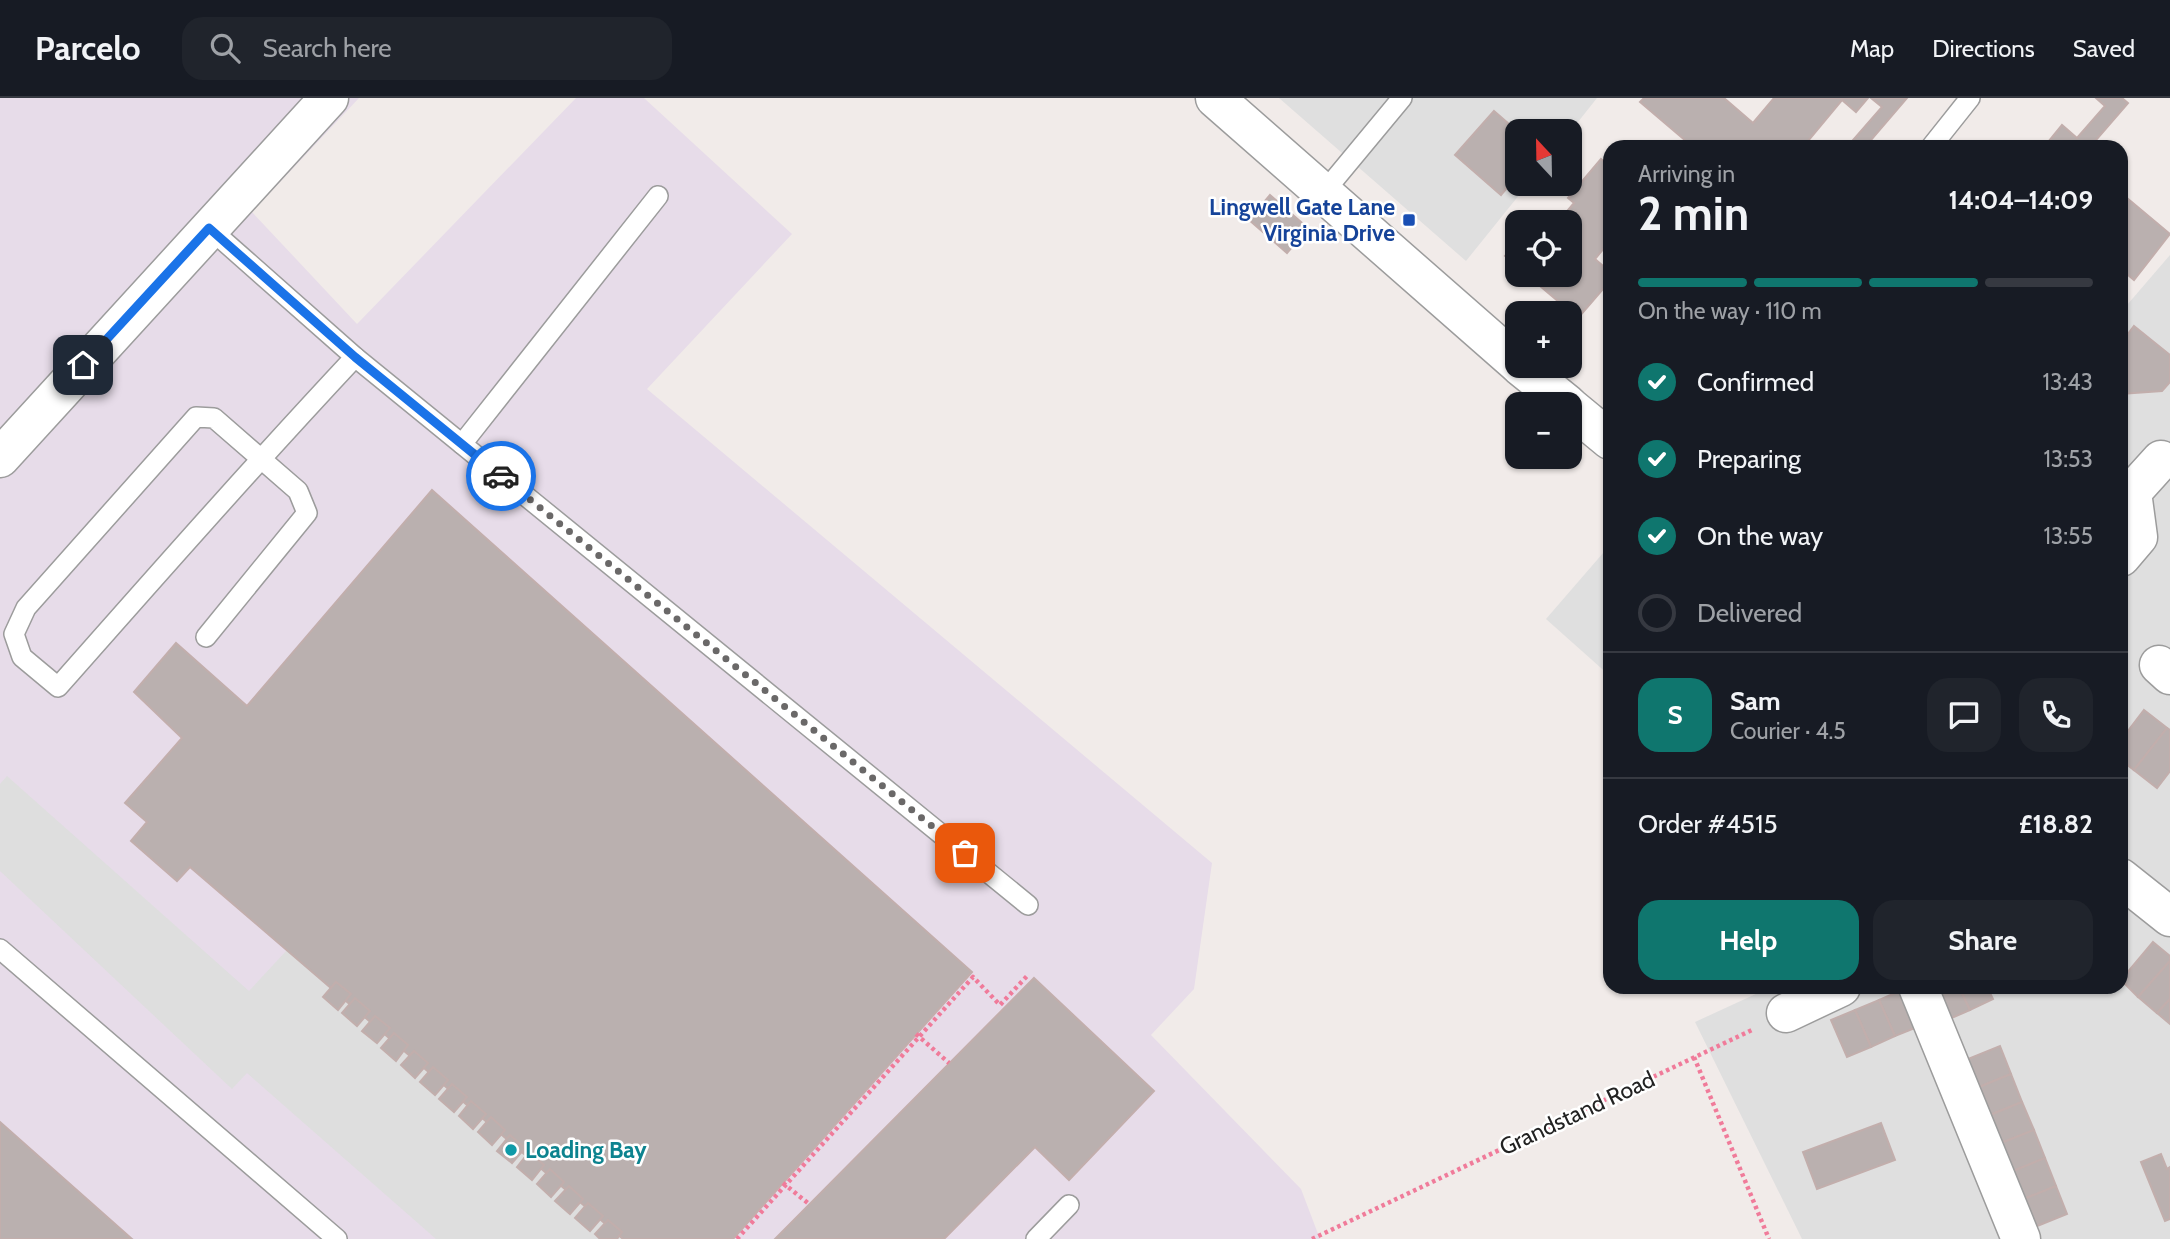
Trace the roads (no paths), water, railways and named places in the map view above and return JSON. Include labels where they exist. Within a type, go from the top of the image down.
[{"type":"street","points":[[0,458],[329,98]]},
{"type":"street","points":[[1215,98],[1505,352]]},
{"type":"street","points":[[1536,378],[1552,392]]},
{"type":"street","points":[[1582,417],[1603,434]]},
{"type":"street","points":[[2128,486],[2161,460]]},
{"type":"street","points":[[2128,496],[2138,537],[2128,549]]},
{"type":"street","points":[[2128,884],[2170,917]]},
{"type":"street","points":[[1786,1013],[1826,994]]},
{"type":"street","points":[[1921,994],[2021,1239]]},
{"type":"lane","points":[[1324,192],[1402,98]]},
{"type":"lane","points":[[1937,140],[1970,98]]},
{"type":"lane","points":[[462,444],[658,196]]},
{"type":"lane","points":[[209,228],[355,357],[1028,905]]},
{"type":"lane","points":[[206,637],[307,513],[298,491],[260,458],[214,418],[195,417],[26,608],[14,634],[22,657],[58,687],[260,458],[355,357]]},
{"type":"lane","points":[[0,949],[337,1239]]},
{"type":"lane","points":[[1036,1239],[1069,1205]]},
{"type":"place","name":"Lingwell Gate Lane Virginia Drive","points":[[1409,220]]},
{"type":"place","name":"Loading Bay","points":[[511,1150]]}]
